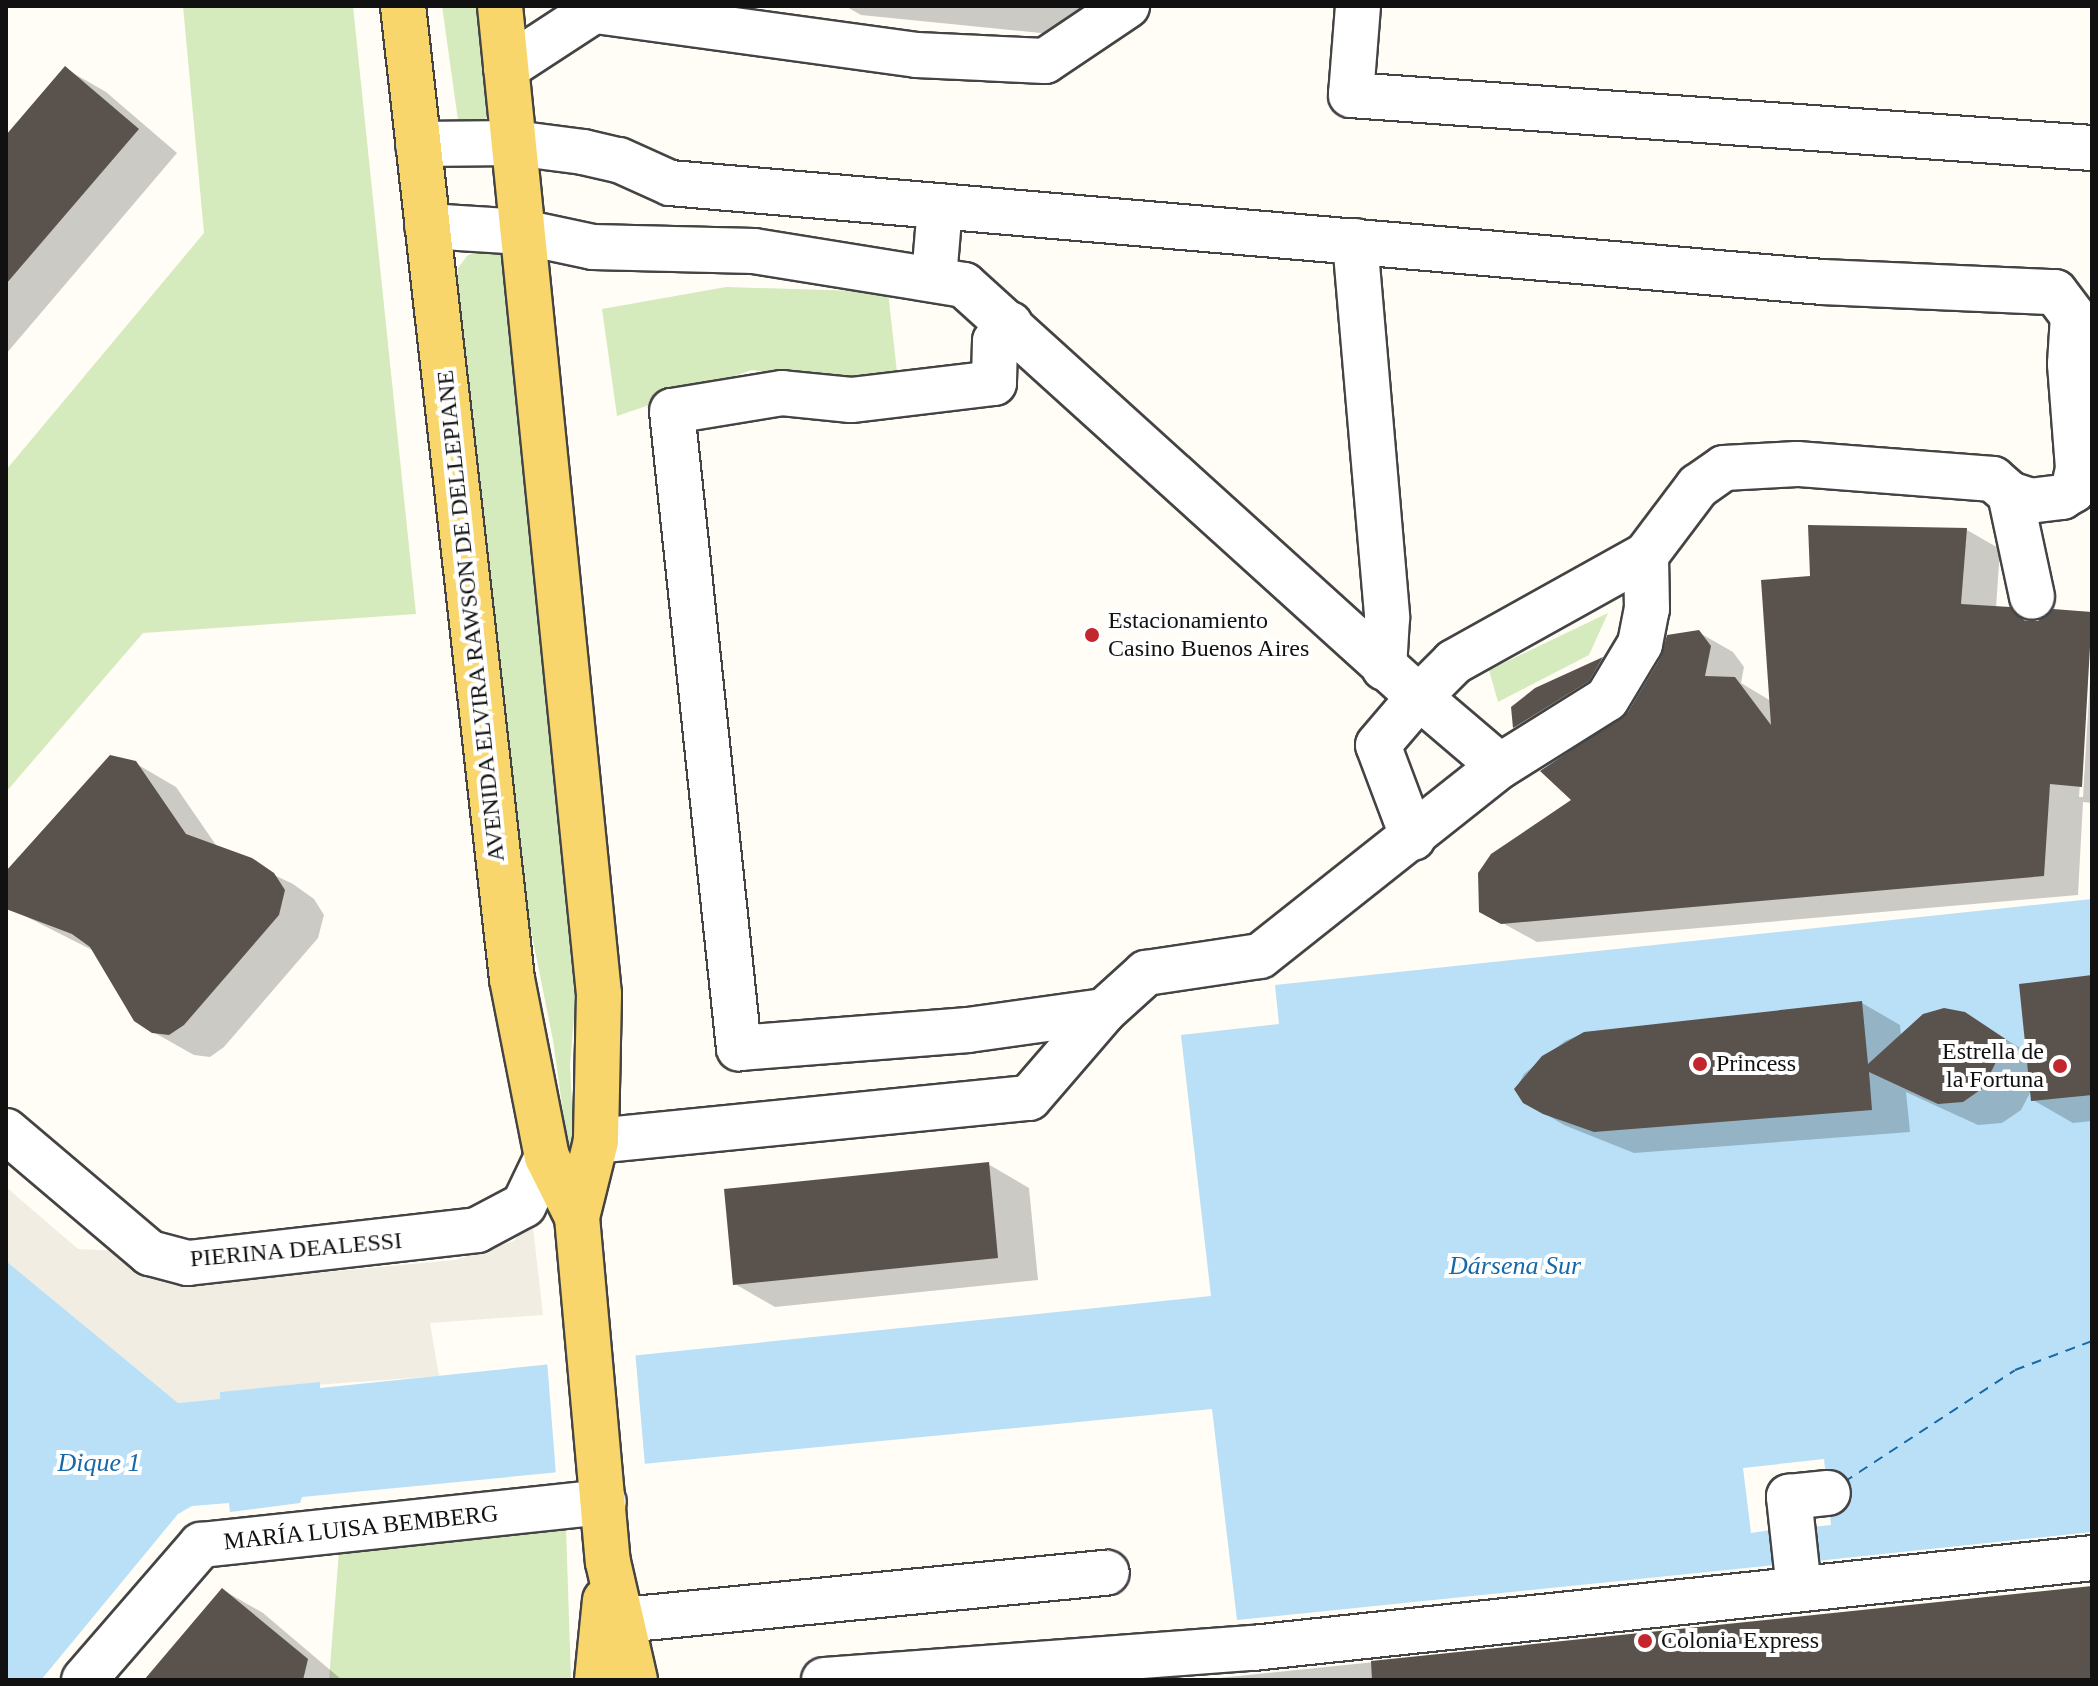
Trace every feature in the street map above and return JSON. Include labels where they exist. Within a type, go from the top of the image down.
[{"type":"main road","name":"AVENIDA ELVIRA RAWSON DE DELLEPIANE","points":[[403,6],[512,979],[547,1157],[579,1236]]},
{"type":"main road","name":"AVENIDA ELVIRA RAWSON DE DELLEPIANE","points":[[500,6],[599,994],[596,1141],[579,1236],[608,1562],[624,1620],[635,1680]]},
{"type":"main road","points":[[597,1680],[608,1562]]},
{"type":"street","points":[[506,68],[599,8],[917,55],[1045,61],[1127,6]]},
{"type":"street","points":[[1358,6],[1351,95],[2092,148]]},
{"type":"street","points":[[418,144],[514,143],[619,160],[670,183],[1822,282],[2055,292],[2073,316],[2075,340],[2070,364],[2078,469],[2073,490],[2084,498]]},
{"type":"street","points":[[934,278],[940,206]]},
{"type":"street","points":[[427,226],[523,232],[593,247],[754,251],[964,285],[1384,668],[1500,766]]},
{"type":"street","points":[[1355,241],[1387,618],[1384,668]]},
{"type":"street","points":[[1010,324],[995,341],[994,383],[851,400],[782,393],[672,411],[739,1048],[968,1030],[1104,1011]]},
{"type":"street","points":[[1413,838],[1378,745],[1454,662],[1646,555],[1698,486],[1724,468],[1739,465],[1993,479],[2010,494],[2031,501],[2084,498]]},
{"type":"street","points":[[2010,494],[2032,597]]},
{"type":"street","points":[[596,1141],[1029,1098],[1104,1011],[1146,973],[1260,956],[1413,838],[1500,766],[1607,699],[1640,644],[1647,609],[1646,555]]},
{"type":"street","name":"PIERINA DEALESSI","points":[[6,1131],[150,1253],[188,1263],[477,1230],[524,1205],[547,1157]]},
{"type":"street","name":"MARÍA LUISA BEMBERG","points":[[84,1680],[201,1545],[602,1489]]},
{"type":"street","points":[[1799,1589],[1789,1497],[1828,1493]]},
{"type":"street","points":[[824,1680],[1253,1648],[2092,1558]]},
{"type":"street","points":[[624,1620],[1107,1573]]},
{"type":"green space","points":[[183,6],[353,6],[416,614],[143,633],[6,792],[6,470],[204,233]]},
{"type":"green space","points":[[442,6],[476,6],[488,115],[481,126],[471,129],[458,120]]},
{"type":"green space","points":[[484,246],[502,251],[512,264],[565,836],[576,994],[570,1065],[575,1163],[570,1162],[553,1040],[523,891],[457,281],[458,268],[467,256]]},
{"type":"green space","points":[[726,287],[888,292],[898,381],[842,383],[752,370],[617,416],[602,309]]},
{"type":"green space","points":[[1608,613],[1589,655],[1498,702],[1489,670]]},
{"type":"green space","points":[[566,1528],[571,1680],[329,1680],[339,1551]]},
{"type":"shaded area","points":[[6,1187],[78,1249],[117,1251],[161,1278],[209,1283],[455,1260],[514,1241],[532,1219],[543,1315],[430,1323],[439,1376],[221,1392],[221,1399],[178,1403],[6,1261]]},
{"type":"water","name":"Dársena Sur","points":[[2092,899],[2092,1532],[1816,1561],[1812,1527],[1831,1525],[1824,1459],[1743,1468],[1751,1533],[1771,1530],[1775,1565],[1237,1620],[1212,1409],[302,1497],[300,1503],[230,1512],[229,1503],[192,1506],[178,1514],[41,1680],[6,1680],[6,1261],[178,1403],[220,1399],[220,1392],[320,1382],[320,1388],[1211,1296],[1181,1035],[1279,1024],[1275,985]]},
{"type":"pier","points":[[635,1350],[645,1466],[556,1475],[547,1360]]},
{"type":"building","points":[[65,66],[139,129],[6,284],[6,135]]},
{"type":"building","points":[[1808,525],[1967,528],[1961,604],[2010,607],[2025,621],[2038,621],[2053,609],[2092,612],[2082,787],[2050,784],[2044,876],[1501,924],[1479,912],[1478,873],[1491,854],[1571,800],[1540,771],[1628,712],[1661,657],[1667,635],[1699,630],[1711,646],[1705,676],[1735,677],[1771,725],[1761,580],[1810,576]]},
{"type":"building","points":[[1603,657],[1589,681],[1513,728],[1511,707],[1535,688]]},
{"type":"building","points":[[110,755],[136,761],[186,834],[252,858],[274,873],[285,890],[279,915],[184,1025],[169,1035],[152,1033],[134,1021],[90,947],[72,934],[6,909],[6,871]]},
{"type":"building","name":"Estrella de la Fortuna","points":[[2092,975],[2092,1095],[2031,1101],[2019,984]]},
{"type":"building","name":"Princess","points":[[1862,1001],[1868,1064],[1923,1014],[1944,1008],[1965,1012],[2007,1040],[1983,1088],[1963,1102],[1938,1104],[1869,1072],[1872,1110],[1594,1132],[1543,1114],[1523,1103],[1514,1089],[1542,1056],[1584,1032]]},
{"type":"building","points":[[989,1162],[998,1258],[733,1285],[724,1189]]},
{"type":"building","points":[[2092,1586],[2092,1680],[1372,1680],[1371,1661]]},
{"type":"building","points":[[222,1588],[308,1659],[303,1680],[144,1680]]},
{"type":"ferry route","points":[[1844,1482],[2015,1370],[2092,1341]]},
{"type":"place","name":"Estacionamiento Casino Buenos Aires","points":[[1092,635]]},
{"type":"place","name":"Princess","points":[[1700,1064]]},
{"type":"place","name":"Estrella de la Fortuna","points":[[2060,1066]]},
{"type":"place","name":"Colonia Express","points":[[1645,1641]]},
{"type":"water label","name":"Dique 1","points":[[99,1463]]}]
